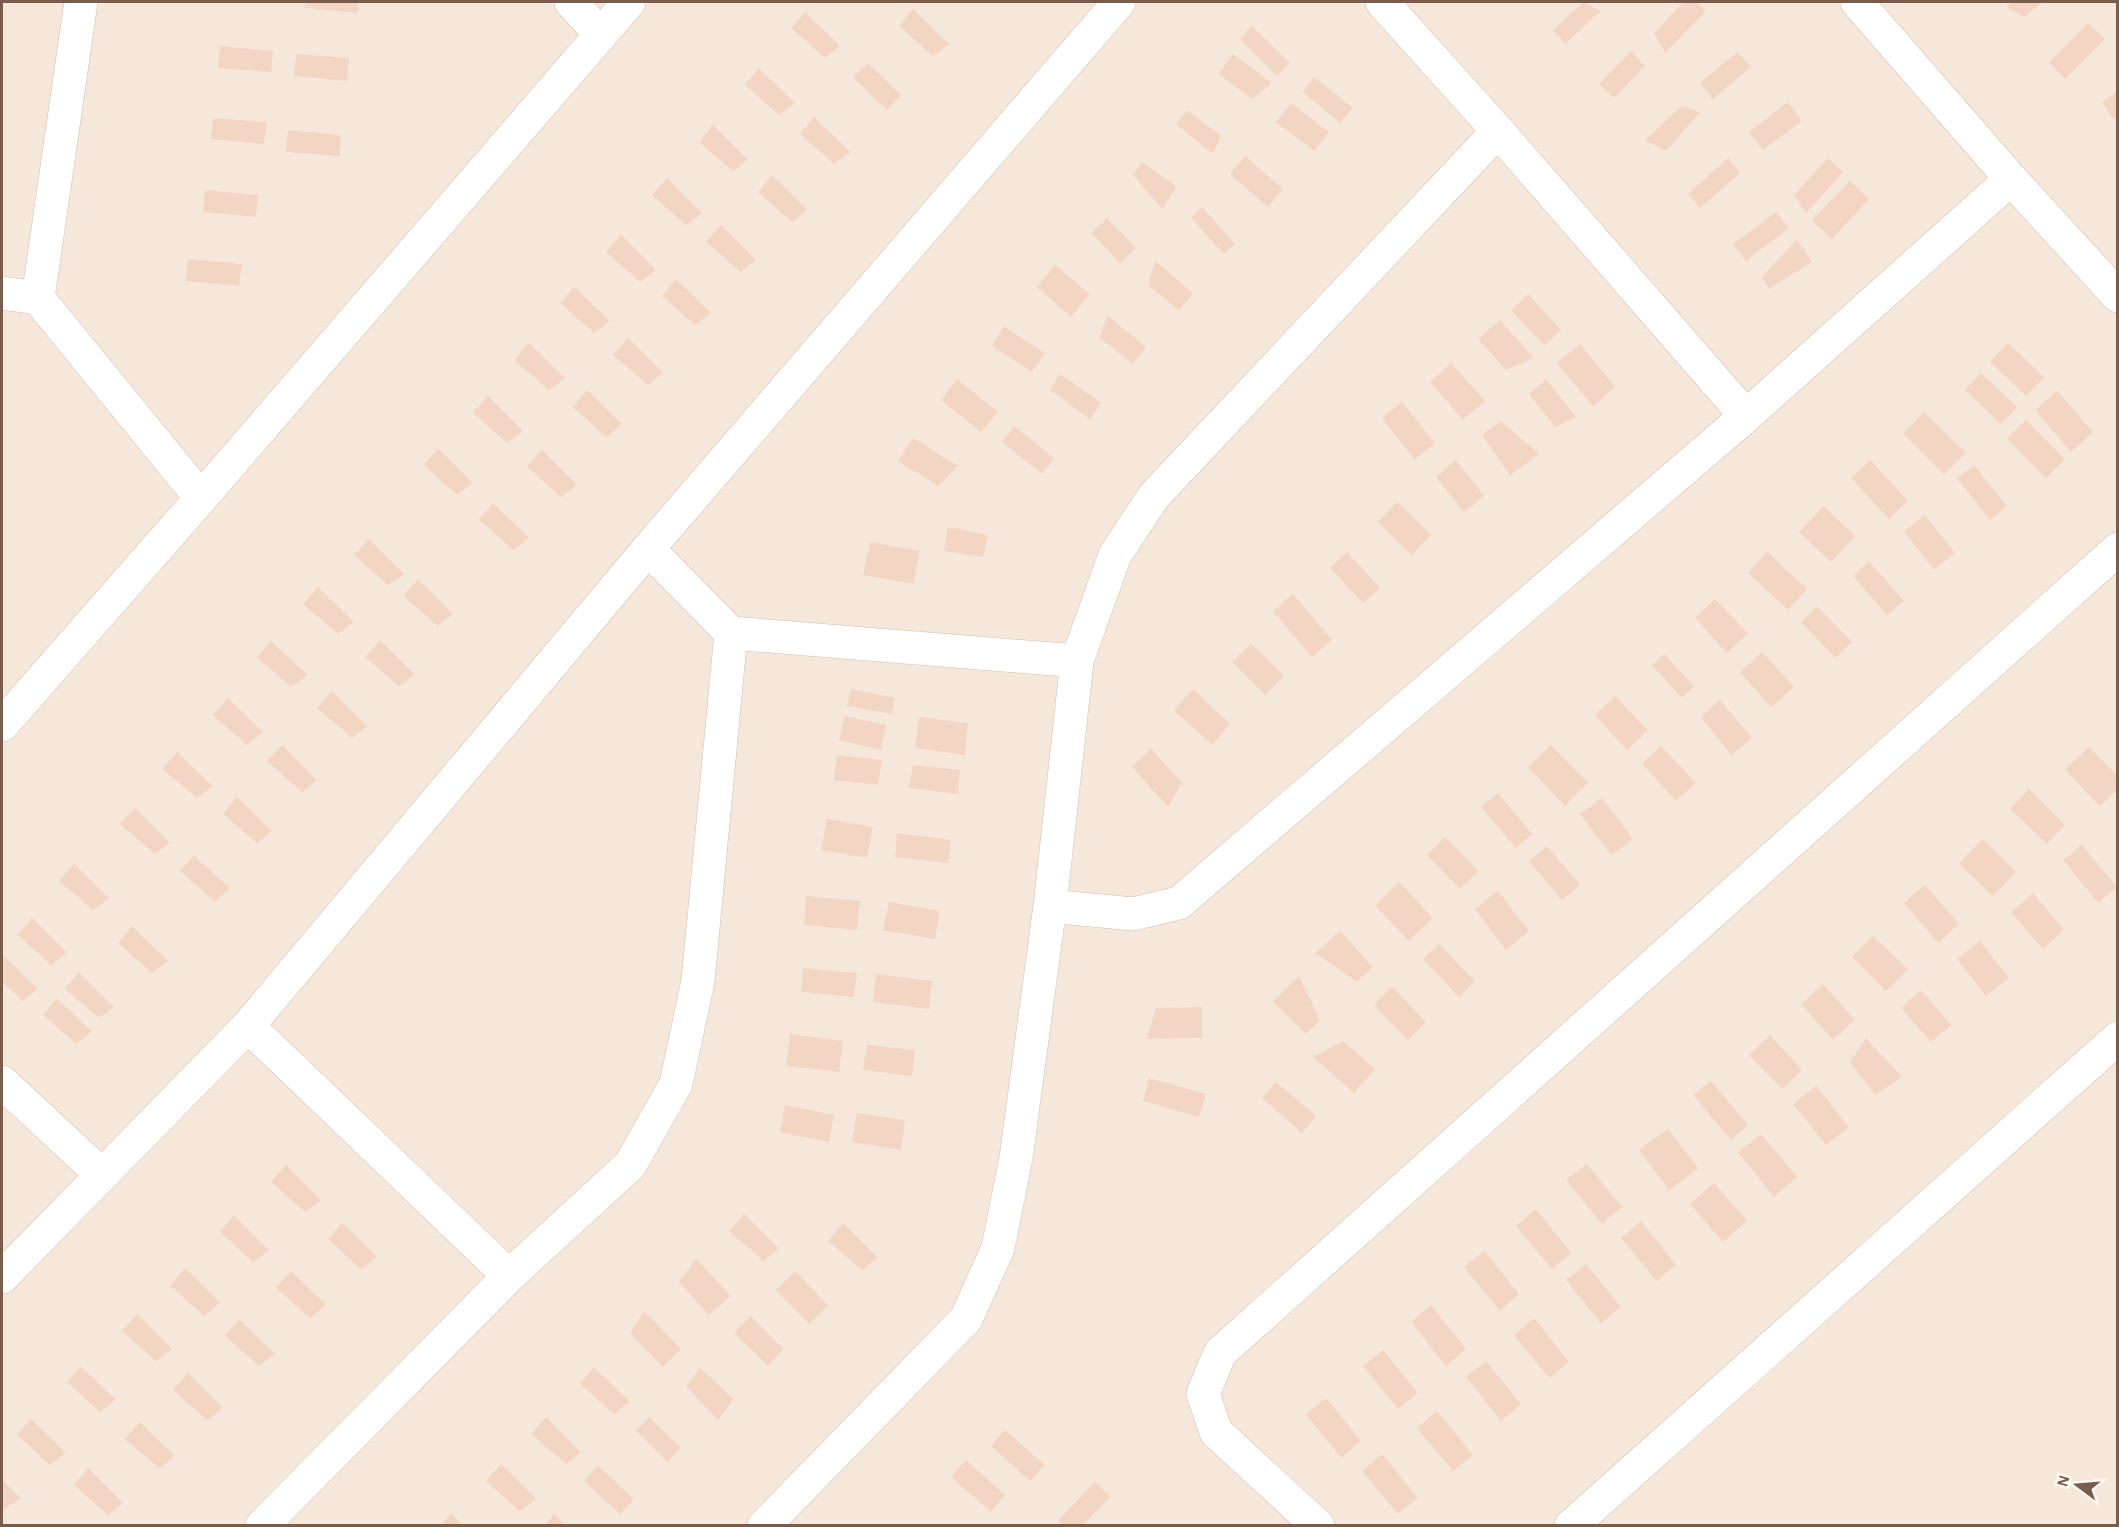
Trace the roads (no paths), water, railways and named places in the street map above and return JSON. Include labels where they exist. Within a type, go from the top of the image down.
[{"type":"street","points":[[38,298],[81,2]]},
{"type":"street","points":[[571,2],[601,34]]},
{"type":"street","points":[[2,725],[629,2]]},
{"type":"street","points":[[2,1277],[248,1026],[648,549],[1119,2]]},
{"type":"street","points":[[1382,2],[1498,131],[1746,416]]},
{"type":"street","points":[[1857,2],[2011,179],[2118,296]]},
{"type":"street","points":[[764,1526],[966,1319],[998,1248],[1016,1158],[1050,906],[1077,661],[1115,555],[1154,496],[1498,131]]},
{"type":"street","points":[[1050,906],[1133,914],[1179,903],[1746,416],[2011,179]]},
{"type":"street","points":[[2,292],[38,298],[201,498]]},
{"type":"street","points":[[648,549],[731,633],[1077,661]]},
{"type":"street","points":[[1318,1526],[1216,1432],[1203,1394],[1220,1353],[2118,549]]},
{"type":"street","points":[[262,1526],[509,1276],[630,1165],[676,1084],[698,981],[731,633]]},
{"type":"street","points":[[248,1026],[509,1276]]},
{"type":"street","points":[[1571,1526],[2118,1038]]},
{"type":"street","points":[[2,1082],[102,1175]]}]
